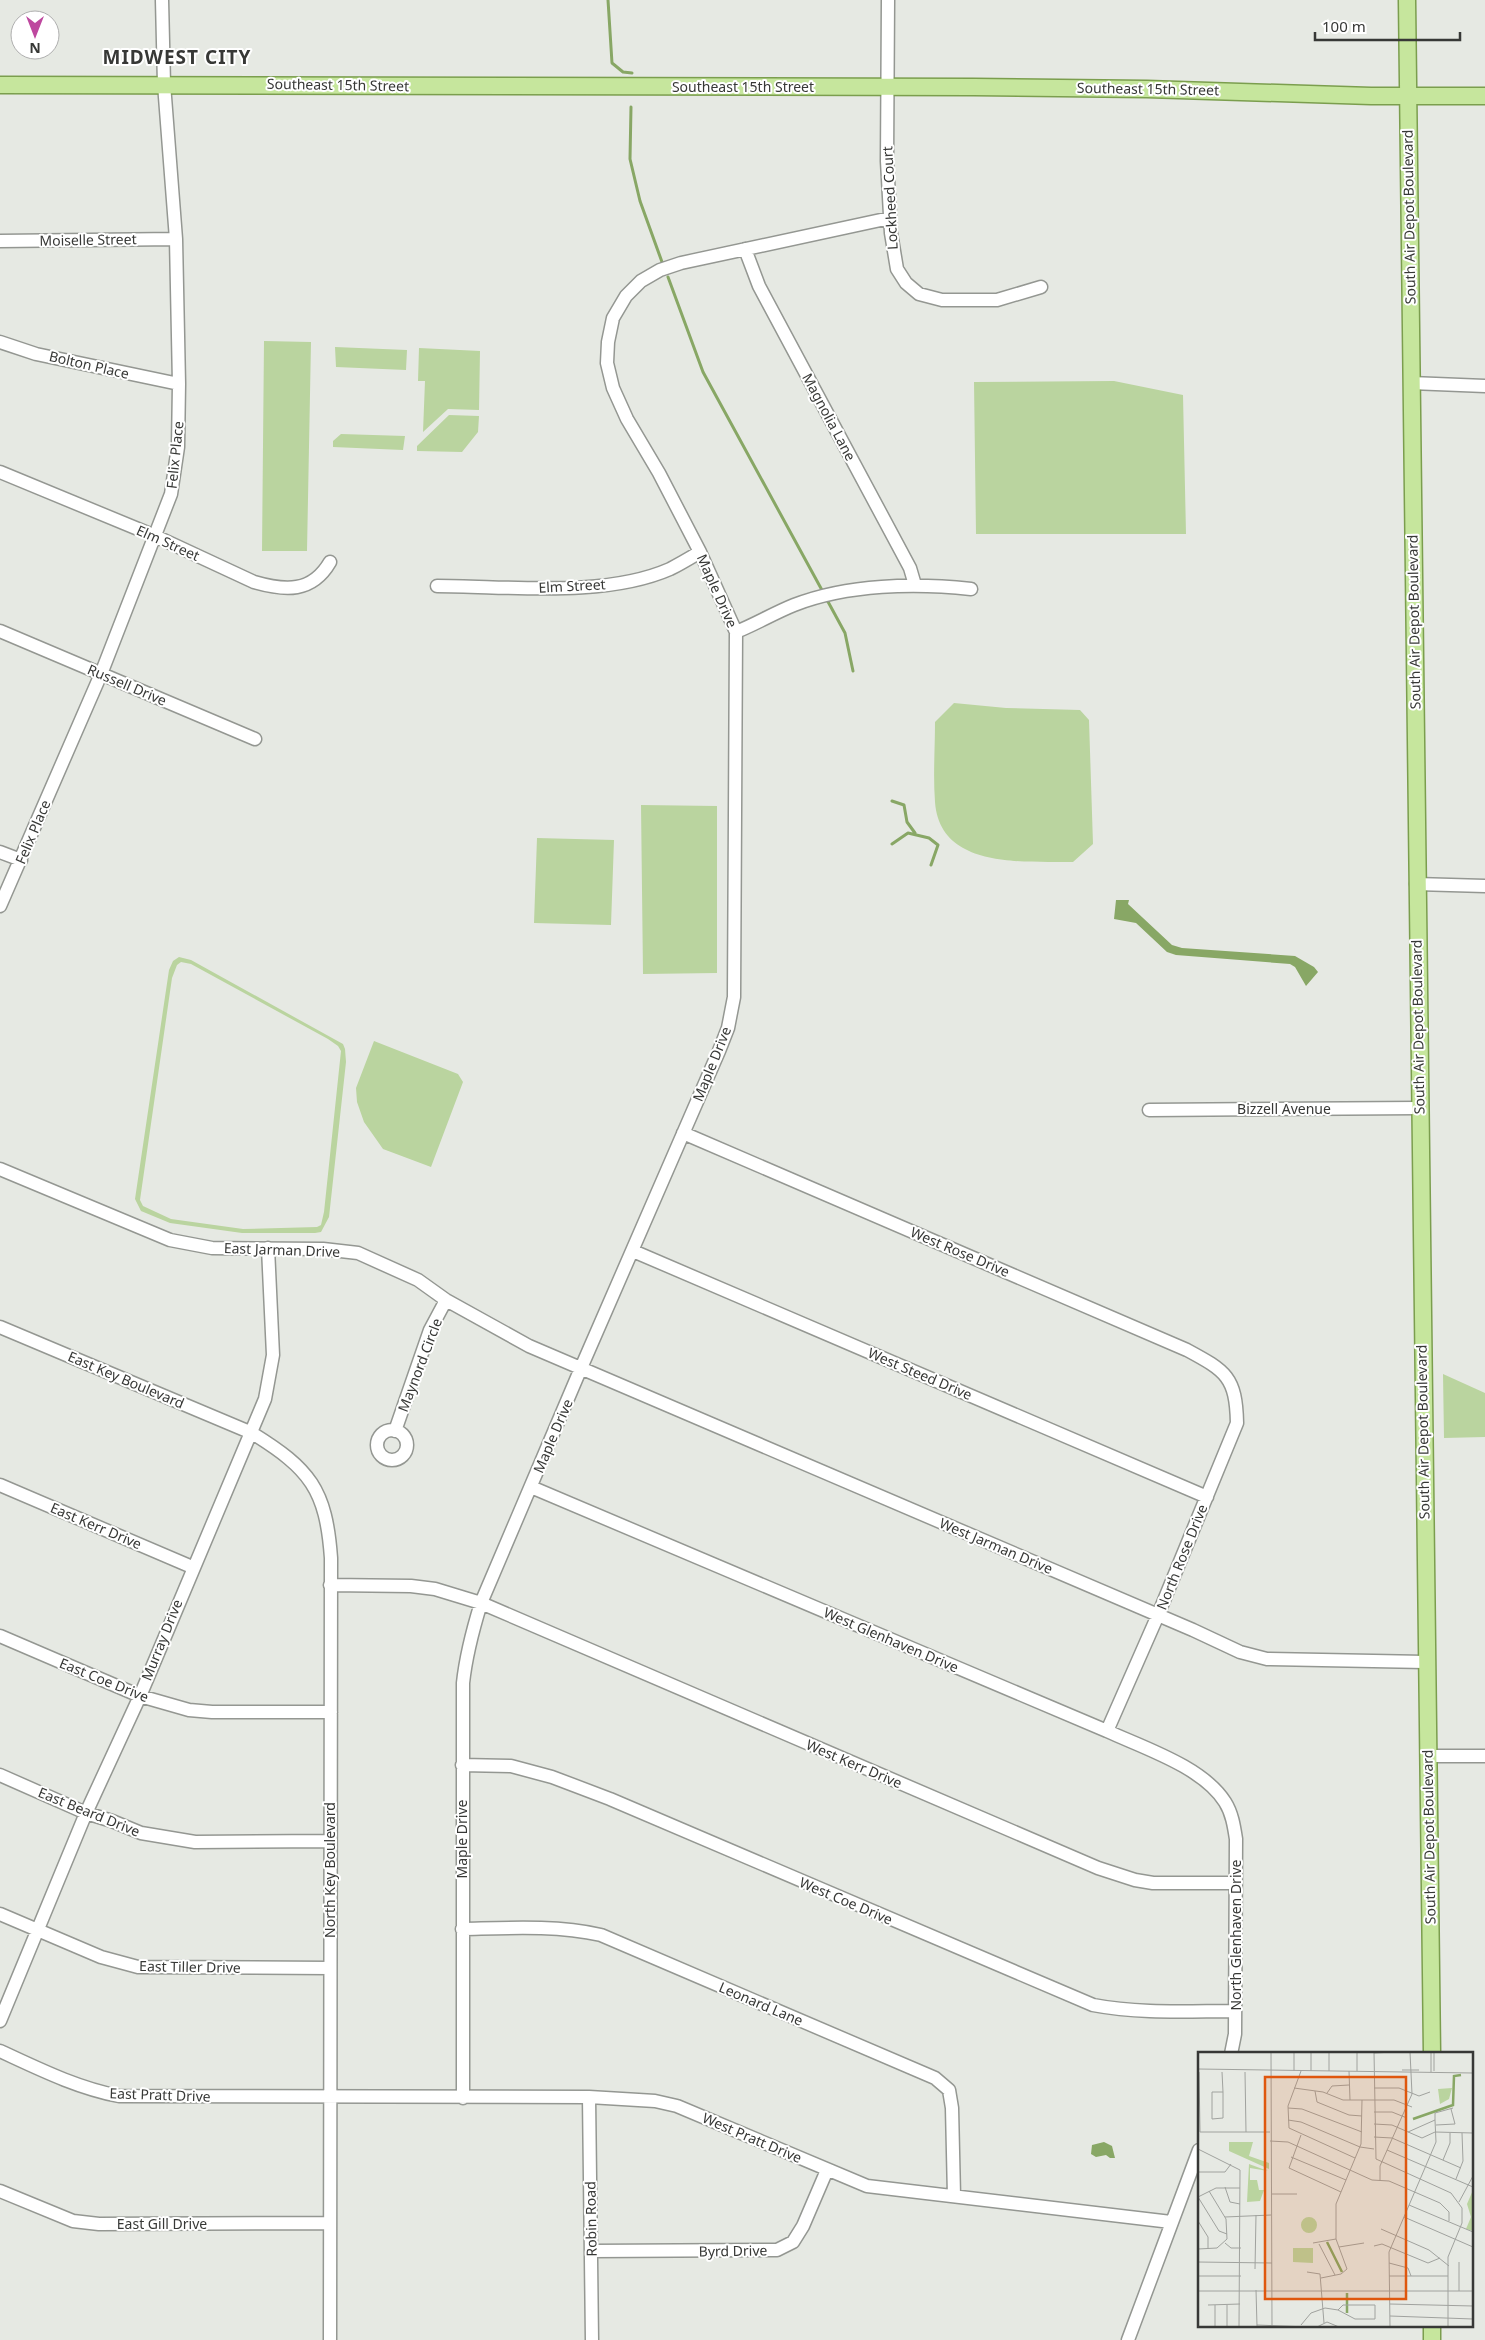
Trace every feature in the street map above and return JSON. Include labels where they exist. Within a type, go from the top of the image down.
[{"type":"main road","name":"South Air Depot Boulevard","points":[[1407,0],[1425,1662],[1432,2052]]},
{"type":"main road","name":"Southeast 15th Street","points":[[0,84],[1147,89],[1408,96],[1485,96]]},
{"type":"street","name":"Felix Place","points":[[0,906],[101,674],[171,494],[176,469],[179,384],[176,239],[164,84],[162,0]]},
{"type":"street","name":"Lockheed Court","points":[[888,0],[887,87],[890,218],[892,250],[897,269],[906,283],[919,294],[942,300],[997,300],[1042,287]]},
{"type":"street","name":"Maple Drive","points":[[463,2098],[462,1765],[466,1659],[482,1603],[728,1028],[734,997],[736,632],[700,552],[659,473],[627,419],[614,388],[607,362],[608,342],[614,318],[626,296],[641,281],[681,263],[890,218]]},
{"type":"street","name":"Moiselle Street","points":[[0,241],[176,239]]},
{"type":"street","name":"Magnolia Lane","points":[[746,249],[759,286],[910,568],[915,585]]},
{"type":"street","name":"Bolton Place","points":[[0,342],[36,354],[179,384]]},
{"type":"street","points":[[1412,383],[1485,386]]},
{"type":"street","name":"Elm Street","points":[[0,472],[155,536],[248,579],[269,586],[284,588],[303,586],[318,578],[330,562]]},
{"type":"street","name":"Elm Street","points":[[437,586],[537,588],[607,585],[669,569],[700,552]]},
{"type":"street","points":[[736,632],[757,624],[793,605],[837,593],[915,585],[971,589]]},
{"type":"street","name":"Russell Drive","points":[[0,631],[254,739]]},
{"type":"street","points":[[0,852],[21,860]]},
{"type":"street","points":[[1416,884],[1485,886]]},
{"type":"street","name":"Bizzell Avenue","points":[[1149,1110],[1419,1108]]},
{"type":"street","name":"West Rose Drive","points":[[684,1133],[1187,1350],[1215,1365],[1230,1380]]},
{"type":"street","name":"East Jarman Drive","points":[[0,1169],[170,1240],[212,1248],[324,1249],[358,1253],[418,1280],[446,1300],[529,1346],[581,1368]]},
{"type":"street","name":"Murray Drive","points":[[0,2021],[86,1813],[140,1696],[192,1567],[265,1400],[273,1355],[268,1248]]},
{"type":"street","name":"West Steed Drive","points":[[633,1251],[1207,1497]]},
{"type":"street","name":"Maynord Circle","points":[[395,1431],[430,1330],[446,1300]]},
{"type":"street","name":"East Key Boulevard","points":[[0,1327],[252,1433]]},
{"type":"street","name":"West Jarman Drive","points":[[581,1368],[1158,1615],[1240,1652],[1267,1659],[1425,1662]]},
{"type":"street","name":"North Rose Drive","points":[[1106,1731],[1158,1615],[1238,1423],[1236,1398],[1230,1380]]},
{"type":"street","name":"North Key Boulevard","points":[[252,1433],[276,1448],[300,1467],[311,1479],[324,1505],[329,1526],[331,1558],[330,2340]]},
{"type":"street","name":"East Kerr Drive","points":[[0,1485],[192,1567]]},
{"type":"street","name":"West Glenhaven Drive","points":[[531,1487],[1106,1731],[1195,1772],[1212,1784],[1226,1803],[1232,1816]]},
{"type":"street","points":[[330,1585],[411,1586],[435,1589],[482,1603]]},
{"type":"street","name":"West Kerr Drive","points":[[482,1603],[1098,1868],[1135,1880],[1153,1883],[1235,1883]]},
{"type":"street","name":"East Coe Drive","points":[[0,1636],[140,1696],[189,1710],[212,1712],[331,1712]]},
{"type":"street","points":[[1428,1756],[1485,1756]]},
{"type":"street","name":"West Coe Drive","points":[[462,1765],[511,1766],[561,1780],[1093,2005],[1125,2010],[1235,2011]]},
{"type":"street","name":"East Beard Drive","points":[[0,1775],[86,1813],[112,1821],[140,1833],[195,1842],[330,1841]]},
{"type":"street","name":"North Glenhaven Drive","points":[[1231,2052],[1235,2034],[1236,1839],[1232,1816]]},
{"type":"street","name":"East Tiller Drive","points":[[0,1914],[101,1957],[138,1967],[330,1968]]},
{"type":"street","name":"Leonard Lane","points":[[462,1929],[552,1928],[577,1930],[601,1935],[935,2078],[949,2090],[952,2108],[954,2196]]},
{"type":"street","name":"East Pratt Drive","points":[[0,2051],[64,2080],[101,2093],[119,2096],[329,2096]]},
{"type":"street","name":"West Pratt Drive","points":[[329,2096],[589,2097],[655,2101],[677,2106],[867,2186],[1171,2222]]},
{"type":"street","name":"Robin Road","points":[[589,2097],[592,2340]]},
{"type":"street","points":[[1128,2340],[1198,2153]]},
{"type":"street","name":"Byrd Drive","points":[[592,2251],[777,2250],[793,2242],[803,2226],[827,2170]]},
{"type":"street","name":"East Gill Drive","points":[[0,2191],[73,2221],[99,2224],[330,2223]]},
{"type":"shaded area","points":[[264,341],[311,342],[307,551],[262,551]]},
{"type":"shaded area","points":[[335,347],[407,350],[406,370],[336,367]]},
{"type":"shaded area","points":[[419,348],[480,351],[479,410],[448,409],[423,432],[425,381],[418,381]]},
{"type":"shaded area","points":[[1114,381],[1183,395],[1186,534],[976,534],[974,382]]},
{"type":"shaded area","points":[[449,415],[479,416],[478,432],[462,452],[417,451],[417,446]]},
{"type":"shaded area","points":[[341,434],[405,436],[403,450],[333,447],[333,441]]},
{"type":"shaded area","points":[[954,703],[1006,708],[1080,710],[1089,720],[1093,844],[1073,862],[1010,861],[988,857],[968,851],[952,840],[940,824],[935,802],[934,782],[935,722]]},
{"type":"shaded area","points":[[641,805],[717,806],[717,973],[643,974]]},
{"type":"shaded area","points":[[537,838],[614,840],[611,925],[534,923]]},
{"type":"shaded area","points":[[1116,900],[1129,900],[1128,904],[1172,945],[1182,948],[1295,956],[1314,967],[1318,972],[1306,986],[1295,967],[1290,964],[1176,955],[1167,952],[1136,923],[1114,919]]},
{"type":"shaded area","points":[[179,957],[191,960],[343,1044],[346,1062],[329,1217],[321,1232],[242,1233],[170,1223],[141,1211],[135,1199],[169,970],[173,961]],"holes":[[[181,962],[191,964],[328,1039],[338,1046],[341,1051],[324,1212],[321,1225],[317,1227],[243,1229],[171,1219],[143,1206],[140,1200],[172,978],[177,965]]]},
{"type":"shaded area","points":[[374,1041],[458,1074],[463,1082],[431,1167],[383,1149],[364,1122],[357,1102],[356,1088]]},
{"type":"shaded area","points":[[1443,1374],[1485,1393],[1485,1437],[1444,1438]]},
{"type":"shaded area","points":[[1104,2142],[1112,2146],[1115,2158],[1110,2158],[1106,2155],[1096,2157],[1091,2154],[1092,2145]]},
{"type":"waterway","points":[[608,0],[612,63],[623,72],[632,73]]},
{"type":"waterway","points":[[631,107],[630,159],[640,201],[662,262]]},
{"type":"waterway","points":[[668,277],[703,372],[823,592]]},
{"type":"waterway","points":[[826,598],[845,633],[853,671]]},
{"type":"waterway","points":[[892,801],[904,805],[907,822],[915,833]]},
{"type":"waterway","points":[[892,844],[908,833],[929,838],[938,845],[931,865]]},
{"type":"district","name":"MIDWEST CITY","points":[[177,57]]}]
